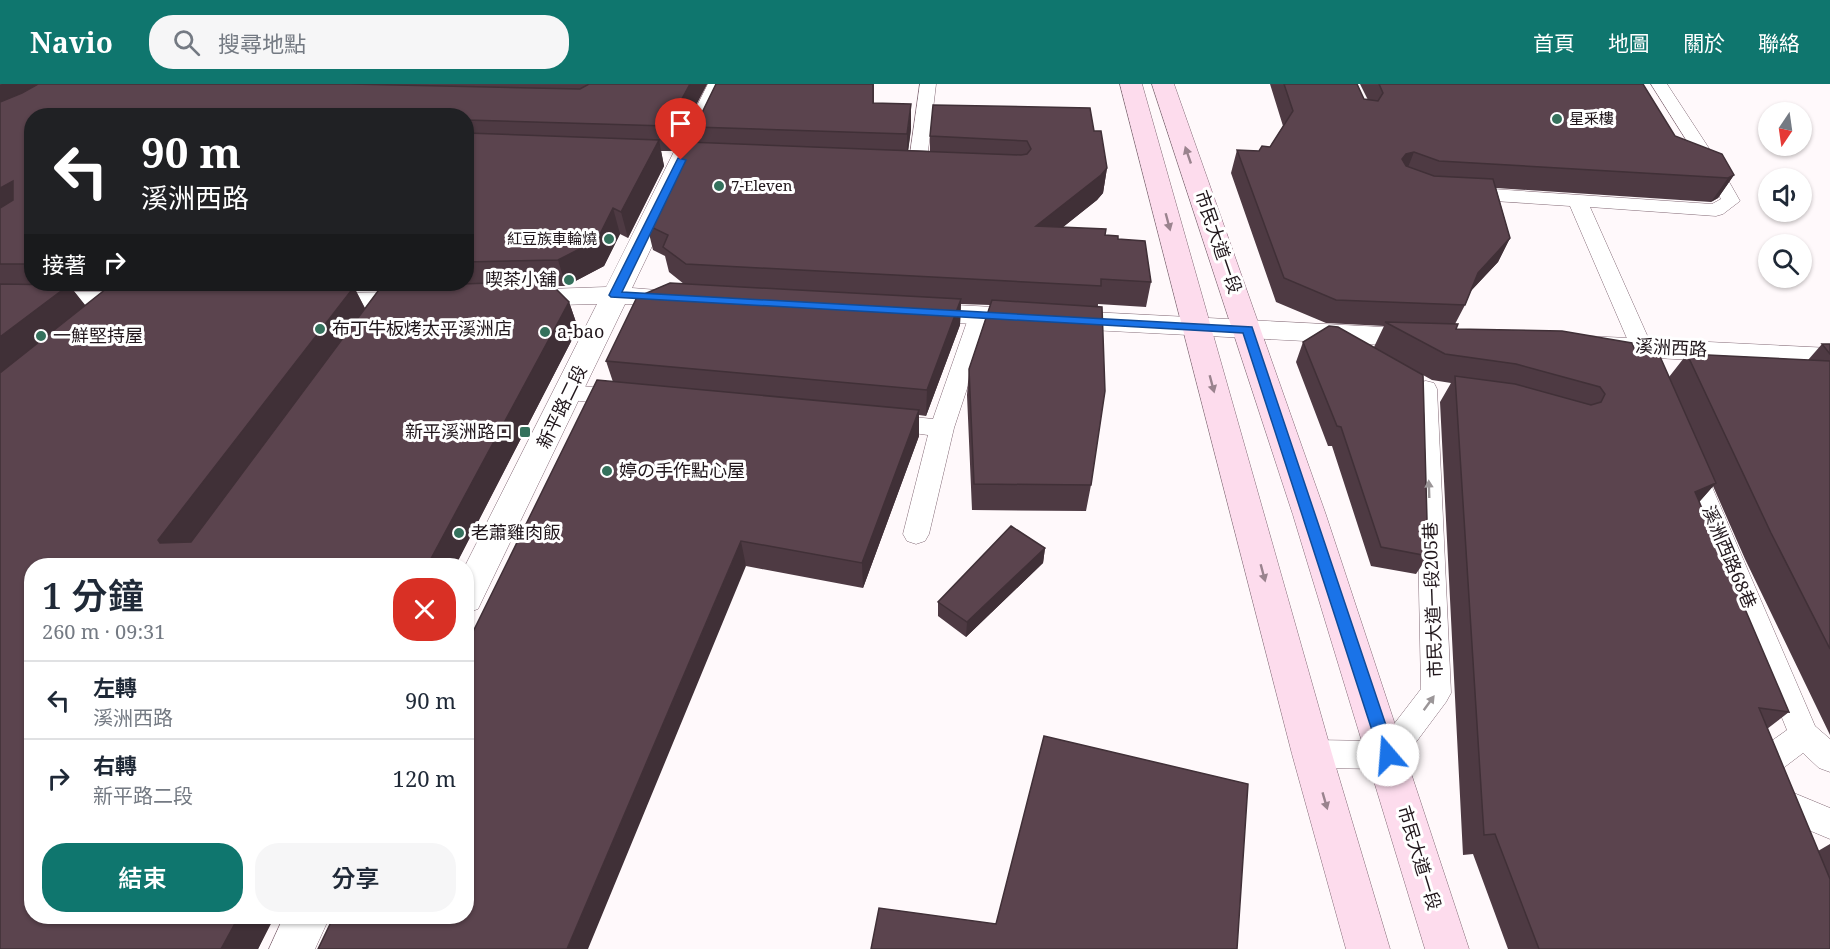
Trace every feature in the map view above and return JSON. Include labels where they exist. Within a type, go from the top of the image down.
[{"type":"street","name":"新平路二段","points":[[474,584],[570,393],[615,295],[719,84]]},
{"type":"street","points":[[1131,84],[1312,754],[1368,949]]},
{"type":"street","name":"市民大道一段","points":[[1163,84],[1248,330],[1388,755],[1447,949]]},
{"type":"street","points":[[496,298],[615,295],[709,300]]},
{"type":"street","points":[[0,300],[158,302]]},
{"type":"street","points":[[297,302],[382,311],[437,300]]},
{"type":"street","points":[[88,330],[123,302]]},
{"type":"street","points":[[885,310],[1452,340]]},
{"type":"street","name":"溪洲西路","points":[[1558,344],[1830,358]]},
{"type":"street","points":[[291,949],[304,924]]},
{"type":"lane","points":[[917,168],[928,84]]},
{"type":"lane","points":[[1449,192],[1716,210],[1731,201],[1660,86],[1637,86]]},
{"type":"lane","points":[[894,167],[940,169]]},
{"type":"lane","points":[[1577,200],[1659,390]]},
{"type":"lane","points":[[916,534],[942,428],[980,316]]},
{"type":"lane","points":[[1333,335],[1367,356]]},
{"type":"lane","name":"市民大道一段205巷","points":[[1388,755],[1436,693],[1428,387]]},
{"type":"lane","points":[[570,393],[651,401]]},
{"type":"lane","points":[[860,420],[942,428]]},
{"type":"lane","name":"溪洲西路68巷","points":[[1682,444],[1804,735],[1830,758]]},
{"type":"lane","points":[[1791,843],[1760,767],[1804,735]]},
{"type":"lane","points":[[1312,754],[1388,755]]},
{"type":"lane","points":[[1774,800],[1830,824]]},
{"type":"building","points":[[38,84],[351,84],[580,89],[589,84],[690,84],[667,126],[474,120],[474,108],[24,108],[24,264],[0,264],[0,208],[13,200],[13,181],[0,188],[0,102]]},
{"type":"building","points":[[716,84],[873,84],[873,103],[911,104],[907,134],[695,127]]},
{"type":"building","points":[[1284,84],[1357,84],[1364,99],[1378,101],[1383,93],[1379,84],[1643,84],[1675,136],[1722,154],[1734,175],[1728,178],[1439,161],[1414,152],[1406,154],[1402,159],[1406,166],[1434,176],[1493,179],[1510,238],[1478,273],[1465,305],[1336,300],[1284,278],[1237,150],[1259,151],[1262,146],[1270,147],[1293,111]]},
{"type":"building","points":[[933,105],[1090,108],[1094,131],[1101,131],[1107,168],[1036,226],[1106,229],[1105,235],[1118,236],[1118,239],[1145,241],[1151,282],[1101,279],[1101,286],[686,264],[663,247],[668,235],[647,225],[688,142],[1021,155],[1027,154],[1031,149],[1027,141],[930,136]]},
{"type":"building","points":[[474,133],[659,140],[621,212],[613,208],[597,240],[558,260],[474,262]]},
{"type":"building","points":[[548,281],[569,302],[431,558],[24,558],[24,924],[235,924],[221,949],[0,949],[0,373],[103,291],[351,291],[158,540],[160,543],[191,542],[378,291],[474,291],[474,284]]},
{"type":"building","points":[[670,283],[961,299],[927,390],[606,361],[637,297]]},
{"type":"building","points":[[0,284],[24,284],[24,291],[61,291],[0,337]]},
{"type":"building","points":[[992,300],[1102,307],[1105,391],[1091,485],[974,484],[969,369]]},
{"type":"building","points":[[1385,322],[1458,324],[1456,329],[1562,331],[1632,343],[1635,351],[1658,352],[1716,483],[1695,492],[1789,712],[1759,708],[1830,879],[1830,949],[1539,949],[1495,834],[1484,835],[1455,376],[1515,384],[1591,405],[1601,402],[1605,394],[1600,387],[1516,364],[1445,354]]},
{"type":"building","points":[[1329,326],[1338,327],[1423,375],[1428,556],[1381,547],[1341,427],[1337,426],[1303,342]]},
{"type":"building","points":[[1822,344],[1830,344],[1830,354]]},
{"type":"building","points":[[1687,354],[1830,361],[1830,649],[1771,533]]},
{"type":"building","points":[[597,380],[919,410],[862,563],[741,541],[567,949],[318,949],[330,924],[474,924],[474,630]]},
{"type":"building","points":[[1011,526],[1045,548],[967,622],[938,602]]},
{"type":"building","points":[[1044,736],[1248,784],[1237,949],[871,949],[879,908],[996,924]]},
{"type":"place","name":"星釆樓","points":[[1557,119]]},
{"type":"place","name":"7-Eleven","points":[[719,186]]},
{"type":"place","name":"紅豆族車輪燒","points":[[609,239]]},
{"type":"place","name":"喫茶小舖","points":[[569,280]]},
{"type":"place","name":"布丁牛板烤太平溪洲店","points":[[320,329]]},
{"type":"place","name":"a-bao","points":[[545,332]]},
{"type":"place","name":"一鮮堅持屋","points":[[41,336]]},
{"type":"place","name":"新平溪洲路口","points":[[525,432]]},
{"type":"place","name":"婷の手作點心屋","points":[[607,471]]},
{"type":"place","name":"老蕭雞肉飯","points":[[459,533]]},
{"type":"route","points":[[681,160],[615,295],[1248,330],[1388,755]]}]
